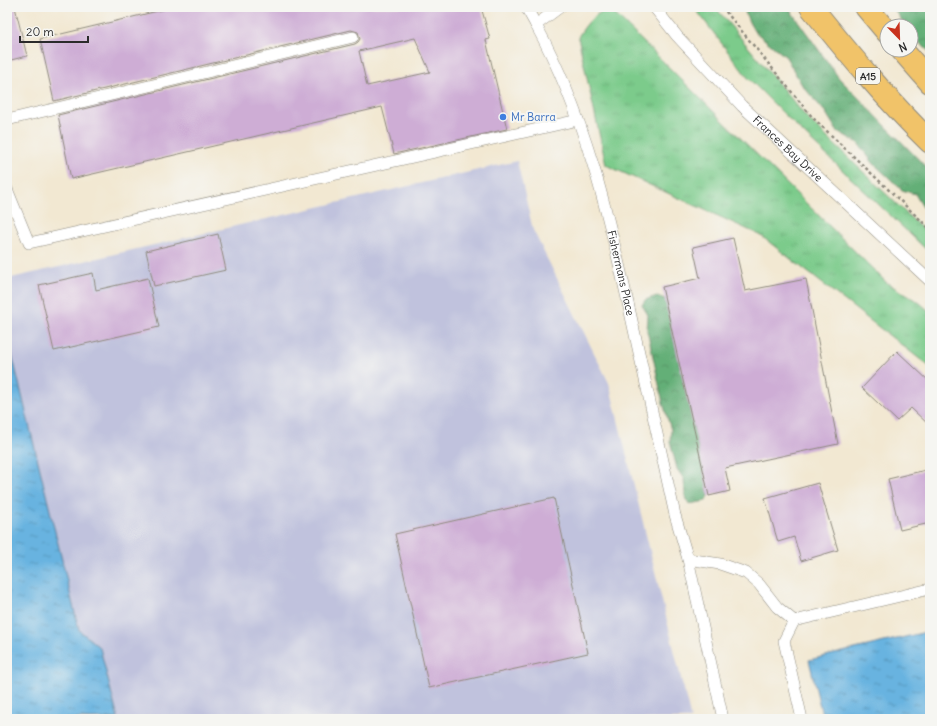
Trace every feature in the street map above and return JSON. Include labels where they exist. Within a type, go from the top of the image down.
[{"type":"main road","name":"A15","points":[[811,7],[856,63],[930,142]]},
{"type":"main road","points":[[866,7],[879,22]]},
{"type":"main road","points":[[909,58],[930,82]]},
{"type":"lane","name":"Fishermans Place","points":[[526,7],[559,70],[598,180],[613,239],[675,515],[688,559],[723,719]]},
{"type":"lane","points":[[536,25],[560,7]]},
{"type":"lane","name":"Frances Bay Drive","points":[[654,7],[677,36],[742,106],[930,281]]},
{"type":"lane","points":[[7,120],[353,37]]},
{"type":"lane","points":[[7,189],[29,243],[578,120]]},
{"type":"lane","points":[[688,559],[720,564],[746,573],[759,584],[777,607],[794,621]]},
{"type":"lane","points":[[794,621],[930,589]]},
{"type":"lane","points":[[794,621],[784,641],[802,719]]},
{"type":"path","points":[[722,7],[813,118],[930,229]]},
{"type":"shaded area","points":[[517,161],[533,230],[609,383],[691,719],[118,719],[100,648],[79,630],[7,484],[41,476],[7,334],[7,279]]},
{"type":"green space","points":[[694,7],[715,7],[808,119],[930,236],[930,253],[800,130],[748,78]]},
{"type":"green space","points":[[743,7],[788,7],[839,78],[930,171],[930,219],[915,194],[902,190],[873,163],[858,143],[837,131],[826,113],[802,85],[786,57],[754,31]]},
{"type":"green space","points":[[892,7],[930,7],[930,52],[919,42],[919,18],[900,18]]},
{"type":"green space","points":[[607,9],[616,15],[887,283],[920,303],[930,312],[930,367],[760,235],[606,165],[578,37],[590,20]]},
{"type":"green space","points":[[657,296],[665,299],[709,496],[706,501],[689,504],[685,495],[684,479],[677,469],[670,441],[671,430],[663,403],[647,331],[648,315],[642,305],[645,300]]},
{"type":"water","points":[[7,334],[79,630],[100,648],[118,719],[7,719]]},
{"type":"water","points":[[930,631],[930,719],[823,719],[809,660]]},
{"type":"building","points":[[7,7],[15,7],[27,56],[7,61]]},
{"type":"building","points":[[175,7],[481,7],[490,39],[486,40],[507,129],[394,154],[382,107],[71,179],[58,115],[355,44],[360,39],[358,32],[351,30],[54,101],[40,39]],"holes":[[[415,38],[430,72],[367,86],[359,51]]]},
{"type":"building","points":[[218,234],[226,270],[154,286],[146,251]]},
{"type":"building","points":[[733,238],[745,291],[806,279],[838,444],[725,468],[730,491],[709,496],[662,287],[700,278],[693,247]]},
{"type":"building","points":[[93,273],[96,290],[148,278],[159,327],[54,351],[39,285]]},
{"type":"building","points":[[897,351],[930,382],[930,426],[911,408],[897,421],[862,388]]},
{"type":"building","points":[[930,469],[930,523],[900,530],[888,479]]},
{"type":"building","points":[[818,483],[838,550],[801,561],[794,537],[778,542],[765,498]]},
{"type":"building","points":[[554,498],[588,653],[429,688],[395,534]]},
{"type":"place","name":"Mr Barra","points":[[503,117]]}]
